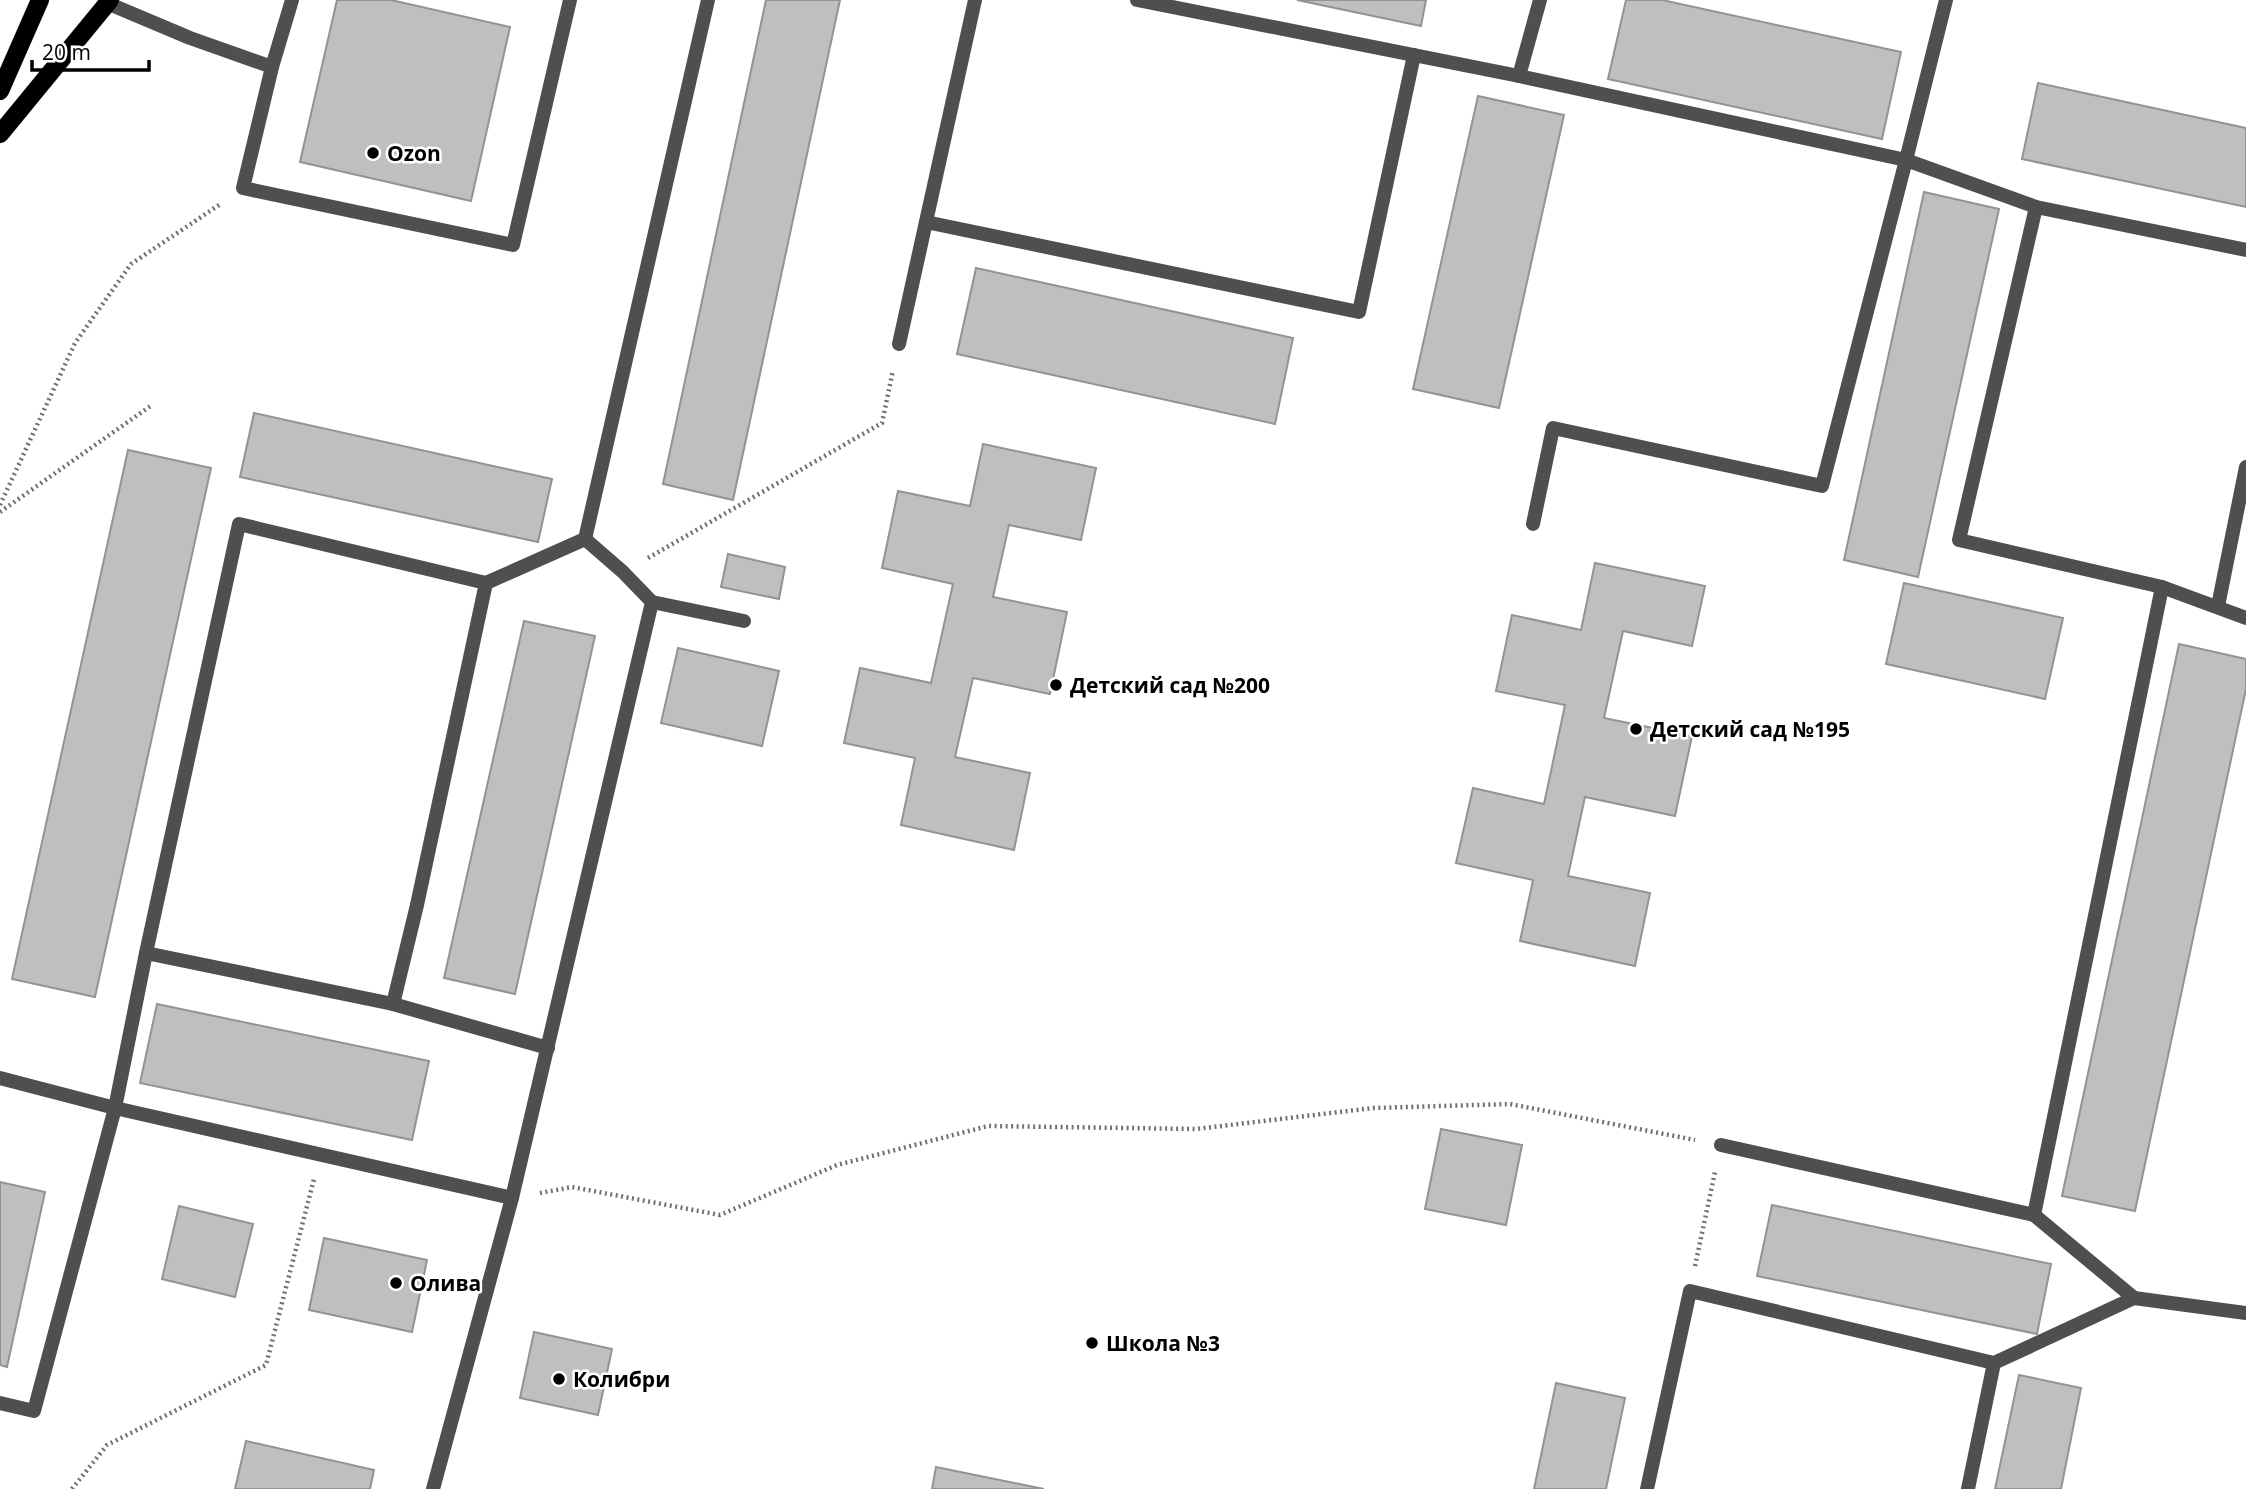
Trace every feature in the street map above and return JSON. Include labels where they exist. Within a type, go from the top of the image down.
[{"type":"main road","points":[[0,91],[40,0]]},
{"type":"main road","points":[[0,134],[108,1]]},
{"type":"lane","points":[[292,0],[272,67],[243,188],[513,245],[570,0]]},
{"type":"lane","points":[[585,539],[708,0]]},
{"type":"lane","points":[[899,344],[975,0]]},
{"type":"lane","points":[[1137,0],[1519,76],[1906,160],[2036,207],[2246,250]]},
{"type":"lane","points":[[1519,76],[1539,0]]},
{"type":"lane","points":[[1533,524],[1553,428],[1822,486],[1946,0]]},
{"type":"lane","points":[[108,1],[190,38],[272,67]]},
{"type":"lane","points":[[926,222],[1359,312],[1414,55]]},
{"type":"lane","points":[[2036,207],[1959,540],[2162,587],[2246,618]]},
{"type":"lane","points":[[2218,606],[2246,467]]},
{"type":"lane","points":[[0,1403],[34,1411],[115,1108],[239,524],[486,583],[585,539]]},
{"type":"lane","points":[[585,539],[652,602],[744,621]]},
{"type":"lane","points":[[393,1004],[486,583]]},
{"type":"lane","points":[[2034,1215],[2162,587]]},
{"type":"lane","points":[[433,1489],[512,1198],[652,602]]},
{"type":"lane","points":[[146,953],[393,1004],[548,1048]]},
{"type":"lane","points":[[0,1078],[115,1108],[512,1198]]},
{"type":"lane","points":[[1721,1145],[2034,1215],[2134,1298],[2246,1313]]},
{"type":"lane","points":[[1647,1489],[1689,1291],[1994,1363],[2134,1298]]},
{"type":"lane","points":[[1968,1489],[1994,1363]]},
{"type":"path","points":[[0,506],[75,343],[131,264],[243,188]]},
{"type":"path","points":[[623,572],[881,424],[899,344]]},
{"type":"path","points":[[0,512],[152,405]]},
{"type":"path","points":[[512,1198],[572,1187],[720,1215],[837,1165],[988,1126],[1196,1129],[1373,1108],[1510,1104],[1721,1145],[1689,1291]]},
{"type":"path","points":[[72,1489],[107,1445],[266,1365],[321,1155]]},
{"type":"building","points":[[337,0],[391,0],[510,27],[471,201],[300,162]]},
{"type":"building","points":[[766,0],[840,0],[733,500],[663,484]]},
{"type":"building","points":[[1297,0],[1426,0],[1421,26]]},
{"type":"building","points":[[1626,0],[1662,0],[1901,52],[1882,139],[1608,79]]},
{"type":"building","points":[[2038,83],[2246,128],[2246,207],[2022,159]]},
{"type":"building","points":[[1478,96],[1564,115],[1499,408],[1413,389]]},
{"type":"building","points":[[1924,192],[1999,209],[1918,577],[1844,560]]},
{"type":"building","points":[[976,268],[1293,338],[1275,424],[957,354]]},
{"type":"building","points":[[254,413],[552,479],[538,542],[240,477]]},
{"type":"building","points":[[983,444],[1096,468],[1081,540],[1009,525],[993,597],[1067,612],[1050,694],[973,678],[955,757],[1030,773],[1014,850],[901,825],[915,758],[844,743],[860,668],[931,683],[953,584],[882,568],[898,491],[970,506]]},
{"type":"building","points":[[128,450],[211,468],[95,997],[12,979]]},
{"type":"building","points":[[728,554],[785,567],[779,599],[721,587]]},
{"type":"building","points":[[1595,563],[1705,586],[1692,646],[1623,631],[1604,718],[1692,736],[1675,816],[1585,797],[1568,876],[1650,893],[1635,966],[1520,941],[1533,880],[1456,863],[1473,788],[1544,804],[1565,705],[1496,691],[1512,615],[1581,630]]},
{"type":"building","points":[[1904,583],[2063,618],[2045,699],[1886,664]]},
{"type":"building","points":[[524,621],[595,636],[515,994],[444,978]]},
{"type":"building","points":[[2179,644],[2246,659],[2246,689],[2135,1211],[2062,1196]]},
{"type":"building","points":[[678,648],[779,671],[762,746],[661,723]]},
{"type":"building","points":[[157,1004],[429,1061],[412,1140],[140,1083]]},
{"type":"building","points":[[1441,1129],[1522,1145],[1506,1225],[1425,1209]]},
{"type":"building","points":[[0,1182],[45,1192],[7,1367],[0,1365]]},
{"type":"building","points":[[1772,1205],[2051,1264],[2037,1334],[1757,1276]]},
{"type":"building","points":[[179,1206],[253,1224],[235,1297],[162,1279]]},
{"type":"building","points":[[324,1238],[427,1260],[412,1332],[309,1310]]},
{"type":"building","points":[[534,1332],[612,1349],[598,1415],[520,1398]]},
{"type":"building","points":[[2019,1375],[2081,1388],[2061,1489],[1995,1489]]},
{"type":"building","points":[[1556,1383],[1625,1398],[1606,1489],[1534,1489]]},
{"type":"building","points":[[246,1441],[374,1470],[370,1489],[235,1489]]},
{"type":"building","points":[[936,1467],[1044,1489],[932,1489]]},
{"type":"place","name":"Ozon","points":[[373,153]]},
{"type":"place","name":"Детский сад №200","points":[[1056,685]]},
{"type":"place","name":"Детский сад №195","points":[[1636,729]]},
{"type":"place","name":"Олива","points":[[396,1283]]},
{"type":"place","name":"Школа №3","points":[[1092,1343]]},
{"type":"place","name":"Колибри","points":[[559,1379]]}]
